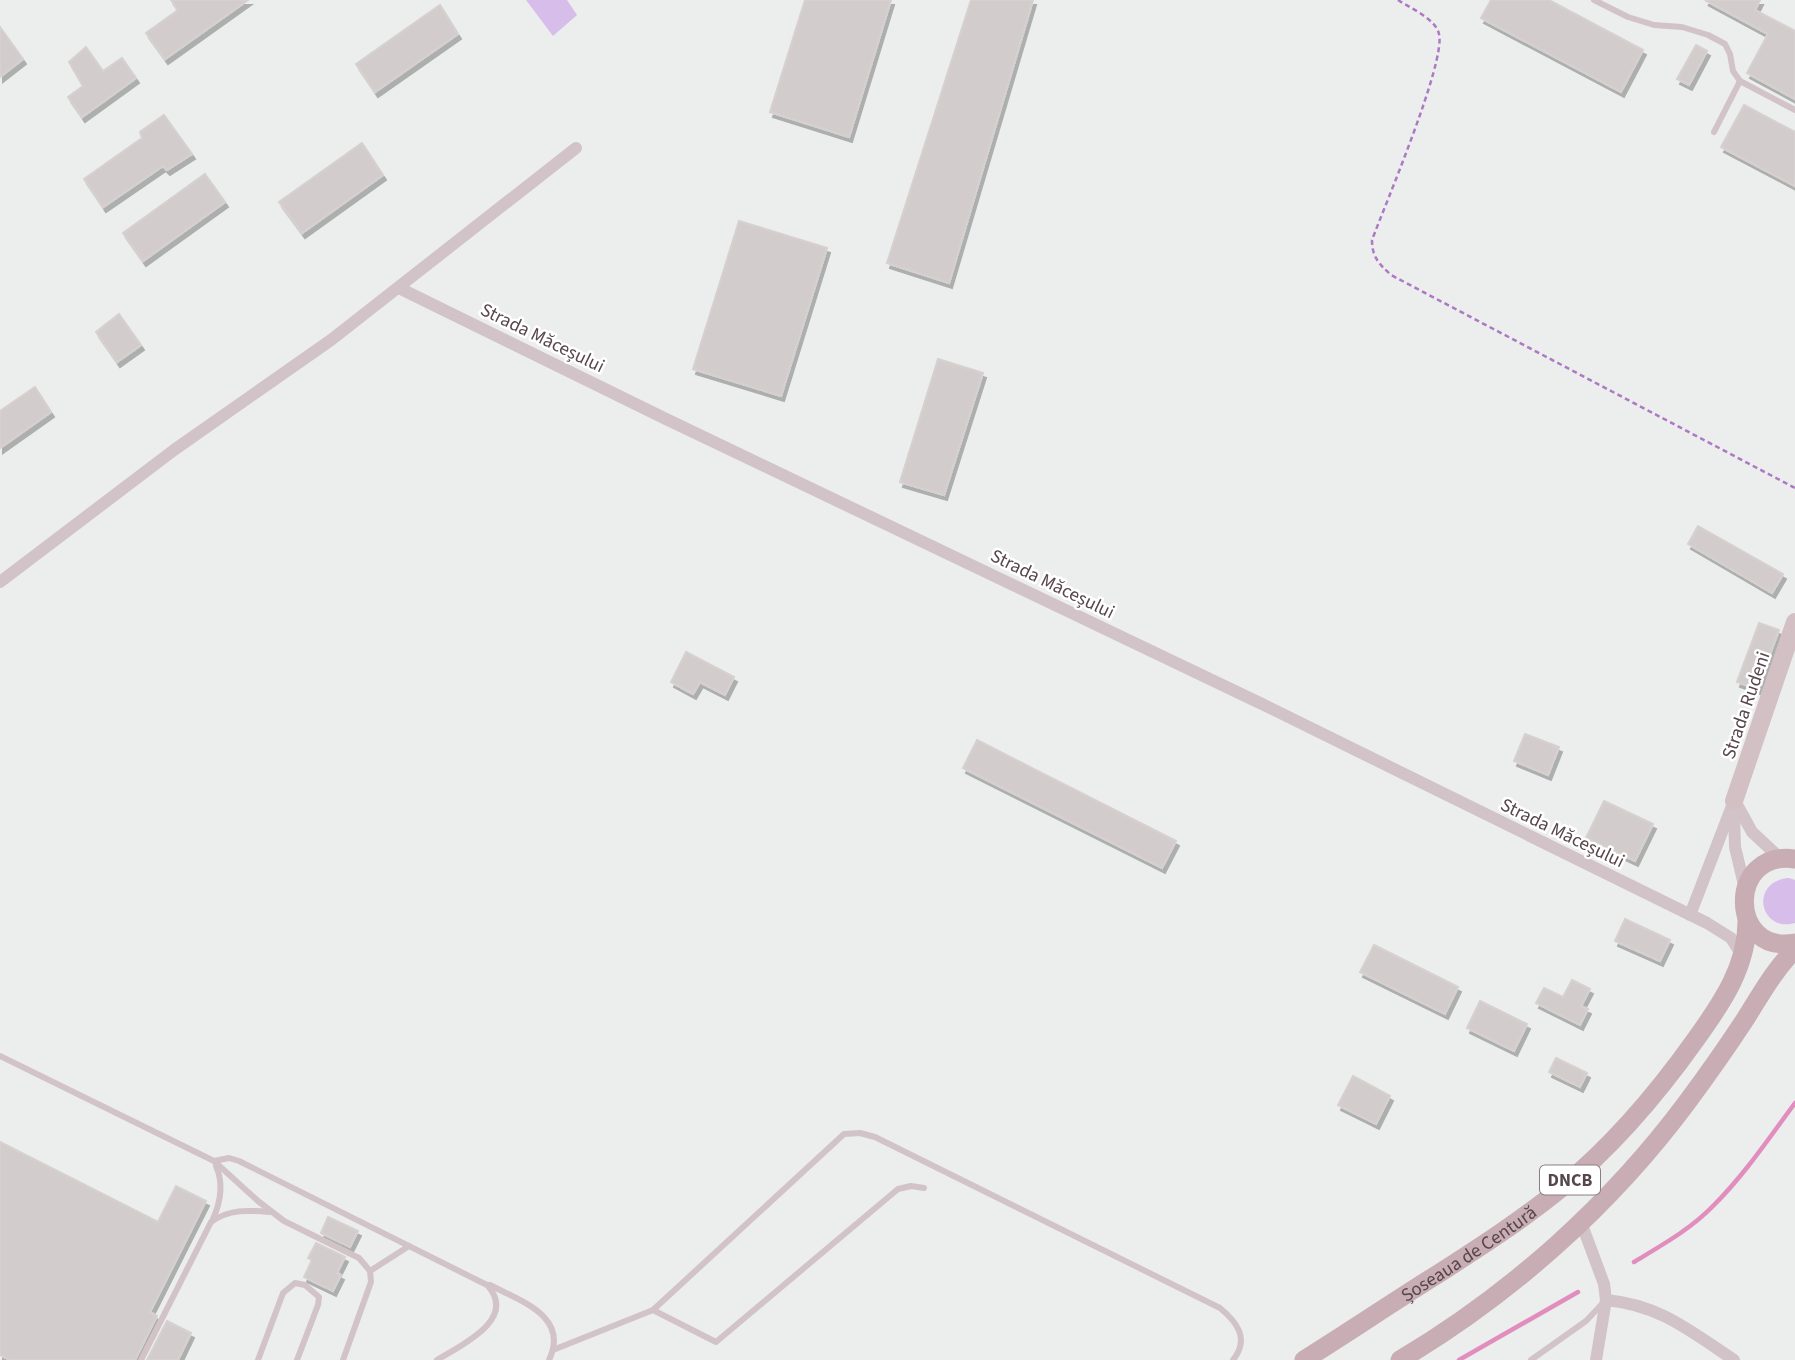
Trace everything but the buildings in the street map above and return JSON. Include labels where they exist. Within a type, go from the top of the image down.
[{"type":"main road","points":[[1745,890],[1749,880],[1762,866],[1790,858]]},
{"type":"main road","name":"Șoseaua de Centură","points":[[1304,1360],[1516,1224],[1562,1187],[1631,1121],[1679,1063],[1721,1001],[1743,957],[1747,937],[1745,890]]},
{"type":"main road","name":"DNCB","points":[[1400,1360],[1502,1291],[1581,1222],[1641,1160],[1670,1125],[1720,1058],[1795,946],[1769,941],[1752,928],[1747,919]]},
{"type":"street","points":[[0,582],[174,450],[331,340],[576,148]]},
{"type":"street","name":"Strada Măceșului","points":[[399,288],[1262,704],[1690,915],[1731,938],[1743,957]]},
{"type":"street","name":"Strada Rudeni","points":[[1734,801],[1795,622]]},
{"type":"street","points":[[1690,915],[1734,801]]},
{"type":"street","points":[[1734,801],[1752,832],[1790,858]]},
{"type":"street","points":[[1734,801],[1735,847],[1745,890]]},
{"type":"street","points":[[1581,1222],[1604,1284],[1606,1300],[1596,1360]]},
{"type":"street","points":[[1606,1300],[1628,1302],[1654,1310],[1676,1321],[1734,1360]]},
{"type":"lane","points":[[1594,0],[1654,25],[1682,27],[1708,35],[1725,44],[1733,71],[1740,81],[1795,110]]},
{"type":"lane","points":[[1714,132],[1740,81]]},
{"type":"lane","points":[[0,1056],[214,1161],[284,1221],[359,1258],[370,1271],[372,1282],[343,1360]]},
{"type":"lane","points":[[554,1350],[653,1310],[844,1134],[860,1133],[875,1137],[1220,1308],[1234,1320],[1240,1333],[1240,1345],[1233,1360]]},
{"type":"lane","points":[[214,1161],[229,1158],[239,1161],[543,1314],[554,1337],[554,1350],[549,1360]]},
{"type":"lane","points":[[141,1360],[220,1199],[220,1175],[214,1161]]},
{"type":"lane","points":[[653,1310],[716,1342],[898,1189],[911,1186],[924,1188]]},
{"type":"lane","points":[[211,1222],[219,1216],[240,1211],[271,1212]]},
{"type":"lane","points":[[370,1271],[409,1246]]},
{"type":"lane","points":[[437,1360],[478,1335],[491,1322],[495,1297],[492,1290],[480,1280]]},
{"type":"lane","points":[[258,1360],[283,1293],[295,1283],[305,1284],[319,1297],[297,1360]]},
{"type":"lane","points":[[1531,1360],[1586,1321],[1606,1300]]},
{"type":"path","points":[[1398,0],[1434,24],[1439,33],[1439,48],[1423,105],[1372,240],[1372,254],[1379,265],[1391,275],[1795,488]]},
{"type":"shaded area","points":[[526,0],[567,0],[577,15],[553,36]]},
{"type":"shaded area","points":[[1789,878],[1795,880],[1795,923],[1783,924],[1773,921],[1767,914],[1764,896],[1776,881]]},
{"type":"waterway","points":[[1634,1262],[1666,1243],[1705,1214],[1746,1168],[1795,1103]]},
{"type":"waterway","points":[[1459,1360],[1578,1292]]}]
